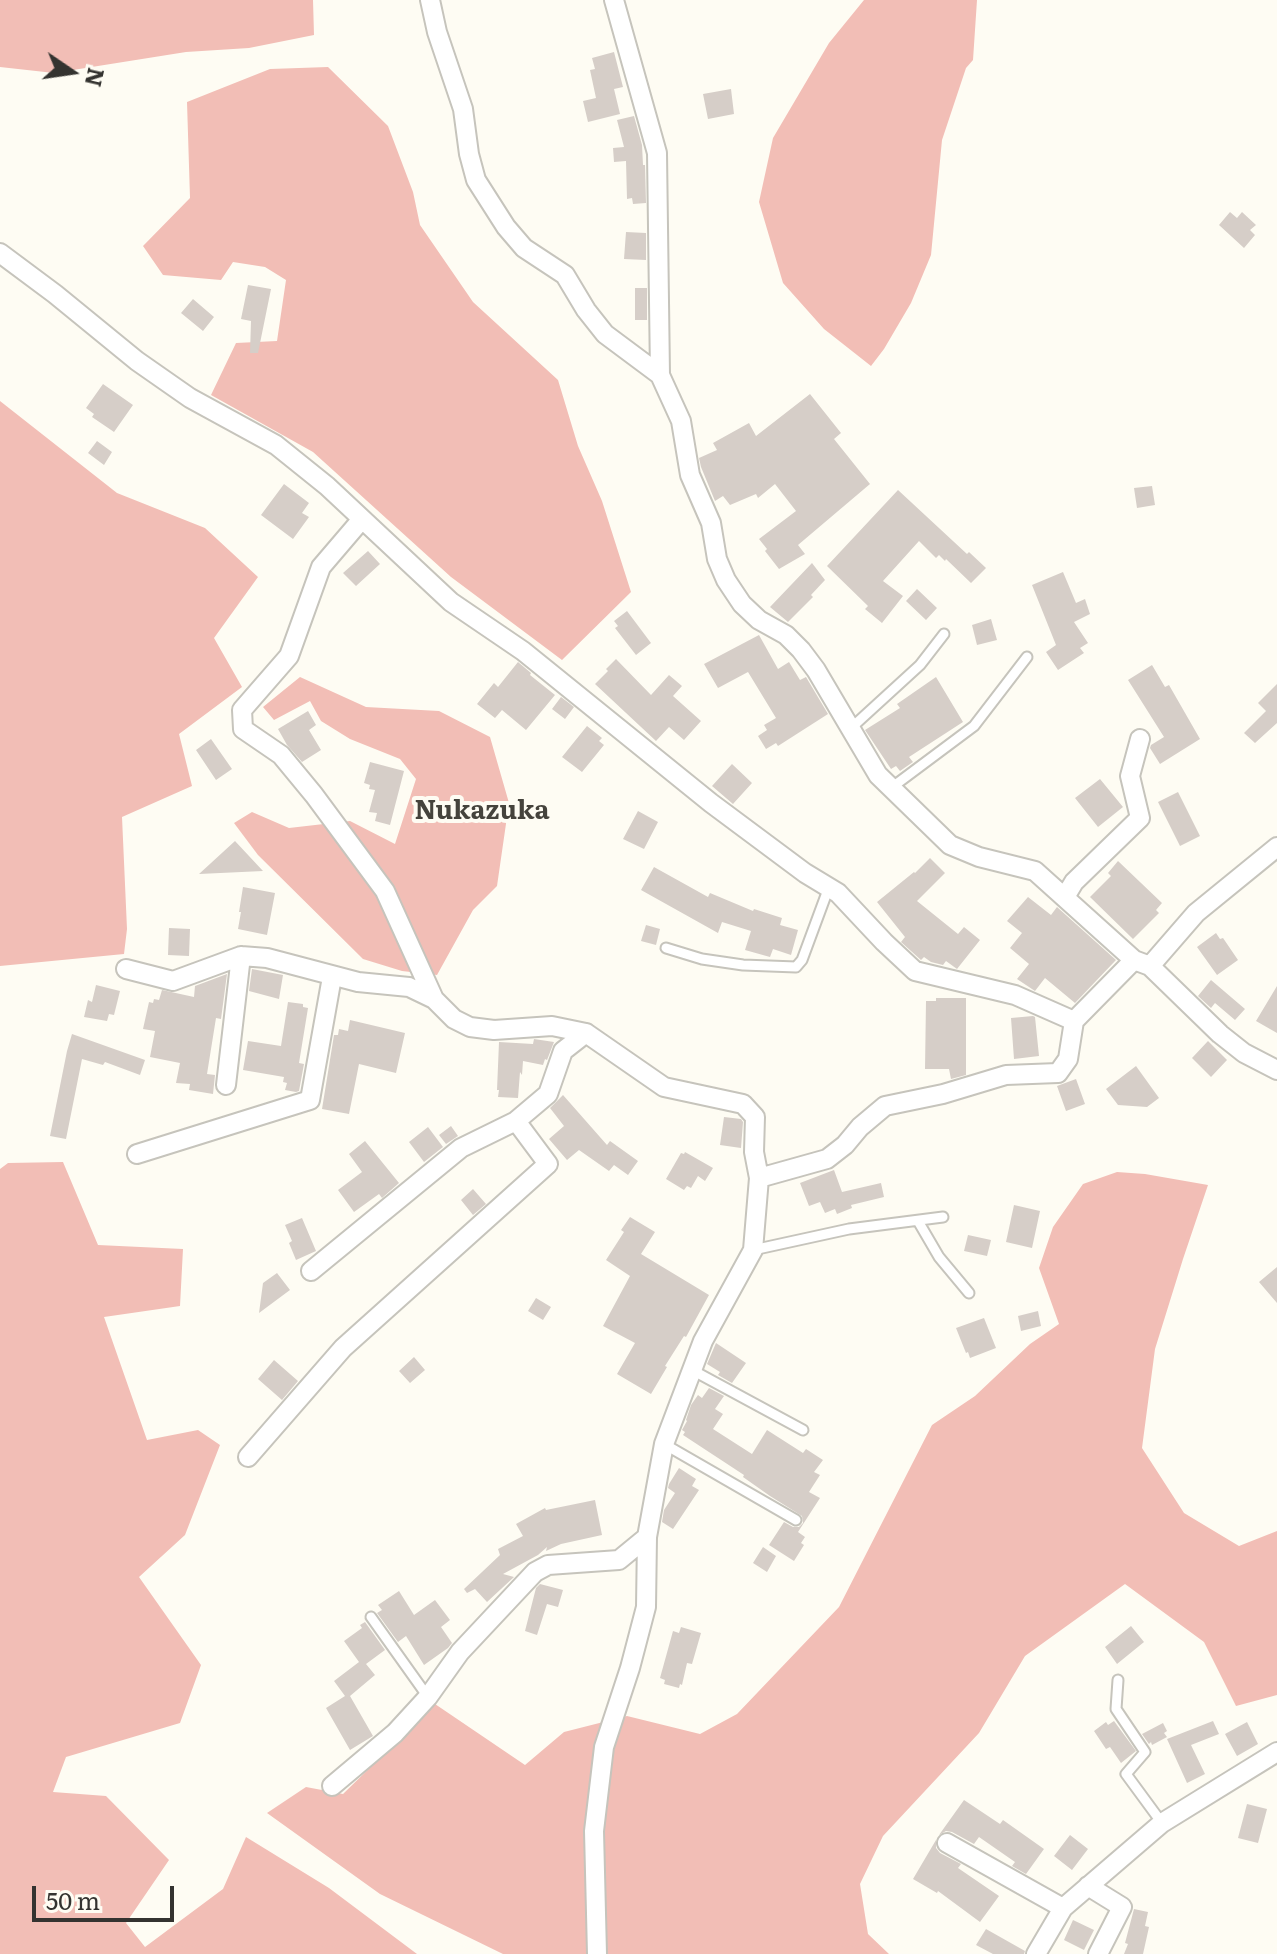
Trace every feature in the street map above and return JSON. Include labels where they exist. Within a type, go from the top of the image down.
[{"type":"street","points":[[430,0],[437,32],[463,109],[476,180],[506,227],[524,248],[565,275],[605,334],[660,375]]},
{"type":"street","points":[[614,0],[657,153],[660,375],[681,421],[690,475],[711,523],[717,559],[726,580],[742,604],[759,620],[786,635],[801,650],[878,775],[950,845],[979,857],[1035,871],[1220,1034],[1244,1053],[1277,1070]]},
{"type":"street","points":[[0,253],[137,361],[190,398],[276,445],[327,486],[451,602],[523,651],[711,803],[805,873],[838,893],[915,971],[1015,995],[1074,1021]]},
{"type":"street","points":[[362,519],[321,567],[289,656],[242,710],[243,729],[281,755],[385,891],[434,999]]},
{"type":"street","points":[[1065,897],[1074,882],[1140,818],[1130,776],[1140,739]]},
{"type":"street","points":[[759,1178],[827,1159],[885,1106],[943,1094],[1006,1075],[1058,1073],[1068,1059],[1074,1021],[1196,913],[1277,847]]},
{"type":"street","points":[[226,1085],[241,956]]},
{"type":"street","points":[[126,969],[173,981],[241,956],[267,958],[358,982],[409,987],[434,999],[454,1019],[470,1027],[494,1030],[552,1026],[586,1033],[664,1087],[743,1104],[755,1117],[754,1152],[759,1178],[753,1250],[703,1341],[664,1444],[647,1537],[646,1607],[604,1747],[594,1831],[597,1954]]},
{"type":"street","points":[[137,1154],[310,1100],[332,977]]},
{"type":"street","points":[[311,1271],[461,1148],[516,1121],[548,1094],[563,1051],[586,1033]]},
{"type":"street","points":[[248,1457],[343,1348],[548,1164],[516,1121]]},
{"type":"street","points":[[332,1786],[395,1733],[428,1697],[460,1652],[535,1572],[548,1565],[619,1560],[647,1537]]},
{"type":"street","points":[[1036,1954],[1063,1908],[1162,1823],[1277,1752]]},
{"type":"street","points":[[947,1843],[1063,1908]]},
{"type":"street","points":[[1088,1886],[1122,1907],[1098,1954]]},
{"type":"lane","points":[[850,729],[920,665],[944,634]]},
{"type":"lane","points":[[891,788],[974,726],[1027,657]]},
{"type":"lane","points":[[666,948],[702,959],[743,965],[796,967],[802,960],[829,887]]},
{"type":"lane","points":[[753,1250],[849,1229],[943,1217]]},
{"type":"lane","points":[[918,1221],[939,1257],[969,1293]]},
{"type":"lane","points":[[692,1370],[803,1430]]},
{"type":"lane","points":[[664,1444],[796,1520]]},
{"type":"lane","points":[[371,1617],[428,1697]]},
{"type":"lane","points":[[1118,1680],[1116,1709],[1145,1752],[1126,1774],[1162,1823]]},
{"type":"shaded area","points":[[0,0],[313,0],[314,35],[249,48],[186,52],[54,73],[0,67]]},
{"type":"shaded area","points":[[864,0],[977,0],[973,60],[966,68],[942,140],[931,255],[911,303],[871,366],[824,329],[783,283],[759,202],[773,138],[829,43]]},
{"type":"shaded area","points":[[328,67],[388,126],[413,192],[420,225],[473,302],[558,380],[578,446],[602,501],[631,592],[562,660],[451,577],[313,452],[211,395],[236,343],[277,341],[286,280],[265,267],[233,262],[221,280],[163,275],[143,246],[190,198],[187,102],[270,69]]},
{"type":"shaded area","points":[[0,401],[117,493],[205,528],[258,577],[214,638],[242,687],[179,734],[192,786],[122,817],[127,929],[124,954],[0,966]]},
{"type":"shaded area","points":[[300,677],[366,707],[439,711],[490,737],[509,803],[497,886],[473,910],[437,975],[402,971],[363,959],[258,855],[234,823],[252,812],[289,828],[350,821],[395,844],[416,779],[400,759],[350,739],[321,721],[310,701],[274,720],[263,707]]},
{"type":"shaded area","points":[[63,1162],[98,1245],[183,1249],[180,1306],[104,1317],[147,1440],[198,1430],[220,1445],[185,1535],[139,1577],[201,1665],[180,1723],[66,1757],[53,1792],[106,1796],[169,1860],[126,1923],[145,1947],[223,1889],[246,1837],[329,1888],[417,1954],[0,1954],[0,1169],[8,1163]]},
{"type":"shaded area","points":[[1117,1172],[1208,1185],[1155,1349],[1142,1448],[1184,1513],[1239,1546],[1277,1531],[1277,1695],[1236,1706],[1204,1642],[1125,1584],[1025,1656],[979,1733],[883,1836],[860,1884],[868,1934],[889,1954],[503,1954],[380,1894],[267,1813],[306,1787],[343,1794],[435,1704],[525,1765],[564,1732],[627,1716],[700,1734],[737,1714],[839,1607],[932,1425],[975,1396],[1030,1344],[1059,1324],[1039,1268],[1053,1227],[1083,1184]]},
{"type":"building","points":[[614,52],[623,87],[614,89],[620,114],[588,122],[583,101],[596,98],[590,70],[595,69],[592,58]]},
{"type":"building","points":[[731,89],[734,114],[708,119],[703,94]]},
{"type":"building","points":[[634,116],[645,165],[646,203],[633,204],[632,198],[627,199],[626,161],[614,162],[613,148],[624,147],[617,120]]},
{"type":"building","points":[[1230,212],[1237,218],[1242,212],[1256,225],[1250,230],[1255,235],[1244,248],[1219,225]]},
{"type":"building","points":[[626,232],[646,233],[646,260],[624,259]]},
{"type":"building","points":[[248,285],[271,289],[258,353],[250,353],[251,321],[241,319]]},
{"type":"building","points":[[635,288],[647,288],[647,320],[635,320]]},
{"type":"building","points":[[193,299],[214,317],[203,331],[181,313]]},
{"type":"building","points":[[103,384],[133,405],[114,432],[92,417],[94,414],[86,408]]},
{"type":"building","points":[[810,394],[841,433],[834,439],[870,484],[798,545],[805,554],[779,569],[759,539],[796,511],[775,484],[758,498],[756,494],[730,505],[723,496],[715,501],[699,458],[717,450],[713,443],[749,423],[756,436]]},
{"type":"building","points":[[97,441],[112,452],[104,465],[88,453]]},
{"type":"building","points":[[284,484],[309,503],[302,513],[309,517],[293,539],[261,515]]},
{"type":"building","points":[[1152,486],[1155,505],[1137,508],[1134,488]]},
{"type":"building","points":[[898,490],[986,568],[971,583],[946,559],[939,555],[936,558],[919,541],[883,581],[903,596],[882,623],[865,609],[868,606],[827,566]]},
{"type":"building","points":[[368,551],[380,564],[356,586],[343,573]]},
{"type":"building","points":[[812,563],[825,580],[788,622],[770,607]]},
{"type":"building","points":[[1063,572],[1076,603],[1085,599],[1090,614],[1074,622],[1088,643],[1080,648],[1084,653],[1058,670],[1046,652],[1056,645],[1032,585]]},
{"type":"building","points":[[917,589],[937,608],[926,620],[906,601]]},
{"type":"building","points":[[627,611],[651,643],[636,655],[615,628],[618,626],[614,621]]},
{"type":"building","points":[[991,619],[997,640],[977,645],[972,625]]},
{"type":"building","points":[[759,635],[778,669],[789,662],[800,680],[806,677],[828,714],[778,746],[776,743],[766,749],[758,736],[767,730],[764,725],[776,718],[748,672],[718,688],[704,664]]},
{"type":"building","points":[[616,659],[651,695],[669,675],[682,686],[673,696],[701,721],[684,740],[669,727],[656,741],[595,684]]},
{"type":"building","points":[[518,662],[555,695],[526,730],[502,710],[495,718],[477,704],[494,683],[498,687]]},
{"type":"building","points":[[1152,665],[1165,687],[1169,685],[1200,739],[1160,764],[1150,748],[1164,737],[1128,680]]},
{"type":"building","points":[[936,677],[963,722],[909,757],[913,762],[900,771],[896,766],[891,769],[865,730],[900,708],[897,704]]},
{"type":"building","points":[[1277,684],[1277,723],[1255,743],[1244,733],[1266,711],[1258,703]]},
{"type":"building","points":[[561,697],[574,707],[565,719],[552,709]]},
{"type":"building","points":[[308,711],[316,725],[309,730],[321,750],[302,762],[278,729]]},
{"type":"building","points":[[587,726],[602,738],[599,741],[604,745],[582,772],[562,757]]},
{"type":"building","points":[[211,739],[232,769],[216,780],[196,750]]},
{"type":"building","points":[[370,762],[404,771],[390,825],[375,821],[377,813],[369,812],[375,790],[364,783]]},
{"type":"building","points":[[732,764],[752,783],[733,804],[712,786]]},
{"type":"building","points":[[1100,779],[1123,807],[1098,827],[1075,798]]},
{"type":"building","points":[[1178,792],[1200,836],[1180,846],[1158,802]]},
{"type":"building","points":[[638,811],[658,822],[644,849],[623,839]]},
{"type":"building","points":[[235,841],[263,871],[199,874]]},
{"type":"building","points":[[930,858],[945,873],[917,901],[958,934],[964,927],[980,940],[957,969],[946,961],[943,965],[924,957],[921,960],[901,942],[905,937],[877,902]]},
{"type":"building","points":[[1118,861],[1162,903],[1156,910],[1159,913],[1133,939],[1090,897],[1111,876],[1108,873]]},
{"type":"building","points":[[654,867],[708,897],[710,893],[753,911],[782,918],[780,925],[798,930],[791,955],[773,949],[770,957],[745,950],[751,931],[722,922],[718,933],[641,890]]},
{"type":"building","points":[[243,887],[275,893],[267,935],[238,929]]},
{"type":"building","points":[[1028,897],[1051,915],[1057,907],[1116,960],[1075,1003],[1045,978],[1035,991],[1017,979],[1029,964],[1010,948],[1022,933],[1007,921]]},
{"type":"building","points":[[646,925],[660,929],[656,945],[641,941]]},
{"type":"building","points":[[169,928],[190,929],[189,956],[168,955]]},
{"type":"building","points":[[1216,933],[1238,960],[1217,975],[1197,947]]},
{"type":"building","points":[[252,969],[283,975],[279,999],[249,991]]},
{"type":"building","points":[[227,974],[221,1019],[216,1018],[207,1074],[215,1075],[213,1094],[189,1090],[190,1084],[176,1083],[180,1063],[150,1057],[155,1031],[143,1029],[149,1002],[159,1000],[162,990],[194,997],[195,986]]},
{"type":"building","points":[[1211,980],[1245,1009],[1235,1020],[1215,1003],[1211,1008],[1198,996]]},
{"type":"building","points":[[96,985],[120,991],[114,1015],[109,1014],[107,1021],[84,1017]]},
{"type":"building","points":[[1277,986],[1277,1033],[1256,1021]]},
{"type":"building","points":[[936,998],[966,998],[966,1075],[951,1079],[949,1069],[925,1069],[926,1001],[936,1001]]},
{"type":"building","points":[[288,1002],[308,1008],[299,1063],[304,1064],[299,1091],[296,1092],[285,1090],[287,1083],[283,1082],[284,1077],[243,1070],[248,1041],[281,1046]]},
{"type":"building","points":[[1033,1016],[1039,1056],[1014,1059],[1011,1018]]},
{"type":"building","points":[[350,1020],[405,1033],[396,1073],[359,1064],[349,1114],[322,1109],[334,1035],[338,1035],[339,1029],[348,1031]]},
{"type":"building","points":[[72,1034],[145,1060],[140,1075],[105,1062],[103,1065],[82,1059],[66,1139],[50,1136]]},
{"type":"building","points":[[534,1039],[554,1042],[547,1060],[543,1065],[523,1061],[518,1098],[498,1097],[499,1042],[533,1044]]},
{"type":"building","points":[[1208,1041],[1227,1060],[1211,1077],[1192,1058]]},
{"type":"building","points":[[1136,1066],[1159,1098],[1147,1107],[1118,1105],[1106,1089]]},
{"type":"building","points":[[1076,1079],[1085,1104],[1066,1111],[1057,1086]]},
{"type":"building","points":[[563,1095],[607,1145],[610,1141],[638,1161],[628,1175],[614,1165],[609,1171],[579,1150],[567,1160],[549,1139],[564,1126],[550,1108]]},
{"type":"building","points":[[724,1117],[743,1122],[741,1148],[720,1145]]},
{"type":"building","points":[[451,1126],[458,1136],[446,1144],[439,1135]]},
{"type":"building","points":[[428,1127],[443,1147],[424,1162],[409,1142]]},
{"type":"building","points":[[365,1141],[399,1183],[382,1198],[379,1194],[354,1212],[338,1190],[362,1172],[349,1154]]},
{"type":"building","points":[[685,1152],[713,1168],[705,1181],[698,1176],[691,1188],[687,1186],[684,1190],[666,1179],[681,1153]]},
{"type":"building","points":[[834,1170],[842,1192],[881,1183],[884,1197],[851,1205],[852,1208],[837,1214],[835,1209],[825,1213],[820,1202],[809,1206],[800,1183]]},
{"type":"building","points":[[473,1189],[486,1204],[473,1215],[461,1200]]},
{"type":"building","points":[[1014,1205],[1040,1211],[1032,1248],[1006,1242]]},
{"type":"building","points":[[630,1217],[655,1232],[641,1254],[709,1295],[651,1394],[617,1374],[635,1343],[603,1326],[630,1276],[606,1260]]},
{"type":"building","points":[[302,1218],[316,1251],[296,1260],[285,1225]]},
{"type":"building","points":[[968,1235],[991,1240],[987,1256],[964,1251]]},
{"type":"building","points":[[1277,1267],[1277,1303],[1259,1282]]},
{"type":"building","points":[[277,1273],[290,1290],[259,1313],[263,1283]]},
{"type":"building","points":[[536,1298],[551,1307],[543,1320],[528,1311]]},
{"type":"building","points":[[1038,1311],[1041,1326],[1021,1331],[1018,1316]]},
{"type":"building","points":[[984,1318],[996,1348],[970,1358],[956,1328]]},
{"type":"building","points":[[716,1343],[746,1363],[732,1383],[707,1364]]},
{"type":"building","points":[[414,1357],[425,1370],[410,1383],[399,1371]]},
{"type":"building","points":[[274,1360],[298,1381],[282,1400],[258,1379]]},
{"type":"building","points":[[709,1388],[724,1396],[715,1409],[723,1414],[713,1429],[752,1454],[767,1430],[803,1453],[806,1449],[823,1460],[814,1472],[820,1475],[809,1492],[820,1498],[798,1532],[805,1537],[801,1543],[804,1545],[794,1561],[769,1545],[784,1522],[799,1527],[803,1523],[802,1516],[683,1435],[691,1405],[698,1395],[702,1398]]},
{"type":"building","points":[[679,1468],[696,1479],[692,1486],[699,1490],[673,1529],[662,1522],[664,1510],[675,1493],[668,1488],[669,1484]]},
{"type":"building","points":[[595,1500],[602,1535],[561,1544],[546,1551],[547,1547],[503,1574],[514,1577],[487,1602],[475,1589],[467,1593],[464,1589],[500,1555],[498,1549],[523,1536],[516,1524],[545,1508]]},
{"type":"building","points":[[763,1547],[776,1556],[767,1572],[753,1563]]},
{"type":"building","points":[[540,1584],[563,1590],[558,1607],[547,1604],[537,1635],[525,1631],[536,1588]]},
{"type":"building","points":[[399,1591],[414,1615],[435,1600],[450,1620],[441,1627],[452,1643],[424,1665],[406,1636],[398,1642],[377,1613],[382,1610],[378,1605]]},
{"type":"building","points":[[365,1622],[385,1650],[366,1664],[375,1675],[350,1696],[373,1736],[350,1750],[326,1708],[345,1696],[334,1681],[359,1662],[344,1641],[362,1628],[360,1625]]},
{"type":"building","points":[[1131,1626],[1144,1642],[1117,1664],[1105,1647]]},
{"type":"building","points":[[681,1627],[701,1633],[692,1664],[687,1663],[679,1688],[664,1684],[665,1680],[660,1678],[673,1631],[679,1633]]},
{"type":"building","points":[[1114,1721],[1136,1751],[1121,1763],[1110,1747],[1106,1749],[1094,1731],[1106,1722],[1108,1725]]},
{"type":"building","points":[[1213,1721],[1219,1734],[1191,1745],[1205,1774],[1187,1783],[1167,1739]]},
{"type":"building","points":[[1247,1722],[1258,1744],[1237,1756],[1225,1734]]},
{"type":"building","points":[[1163,1723],[1167,1737],[1149,1744],[1142,1734]]},
{"type":"building","points":[[964,1800],[1000,1824],[1003,1820],[1044,1849],[1026,1874],[1012,1866],[1015,1862],[979,1837],[974,1844],[952,1832],[939,1835]]},
{"type":"building","points":[[1247,1804],[1267,1809],[1258,1843],[1238,1838]]},
{"type":"building","points":[[1070,1835],[1088,1849],[1072,1870],[1054,1856]]},
{"type":"building","points":[[936,1840],[940,1853],[961,1864],[958,1868],[999,1896],[980,1922],[938,1891],[913,1879]]},
{"type":"building","points":[[1134,1909],[1148,1912],[1145,1926],[1149,1927],[1143,1954],[1124,1954],[1128,1944],[1125,1943]]},
{"type":"building","points":[[1073,1920],[1094,1930],[1084,1950],[1064,1940]]},
{"type":"building","points":[[986,1929],[1025,1951],[1024,1954],[993,1954],[976,1945]]},
{"type":"district","name":"Nukazuka","points":[[482,811]]}]
